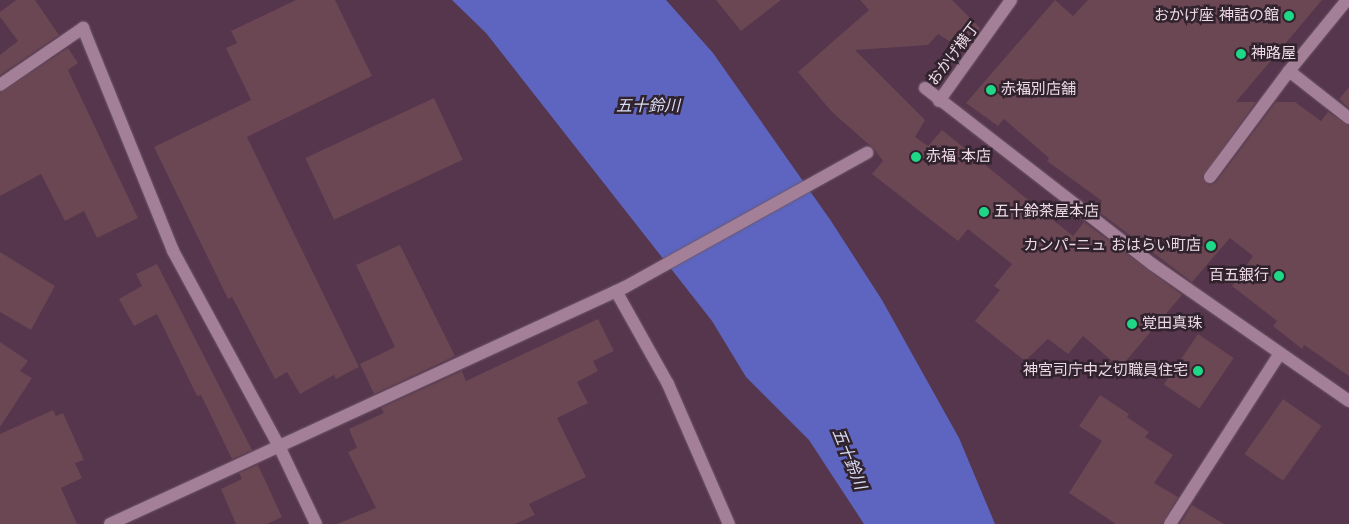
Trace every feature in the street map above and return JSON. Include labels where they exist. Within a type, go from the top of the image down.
[{"type":"street","name":"おかげ横丁","points":[[939,101],[1011,0]]},
{"type":"street","points":[[1210,177],[1289,71],[1347,0]]},
{"type":"street","points":[[0,85],[83,28],[173,251],[279,446],[316,524]]},
{"type":"street","points":[[1289,71],[1349,118]]},
{"type":"street","points":[[925,88],[939,101],[1145,258],[1349,401]]},
{"type":"street","points":[[110,524],[620,289],[867,153]]},
{"type":"street","points":[[620,289],[668,384],[729,524]]},
{"type":"street","points":[[1170,524],[1280,353]]},
{"type":"water","name":"五十鈴川","points":[[452,0],[666,0],[713,53],[831,221],[882,300],[959,438],[995,524],[864,524],[809,440],[746,377],[712,321],[486,33]]},
{"type":"building","points":[[16,0],[35,0],[59,35],[0,75],[0,55],[18,41],[0,17],[0,12]]},
{"type":"building","points":[[296,0],[335,0],[372,76],[247,137],[359,367],[336,379],[334,375],[300,394],[287,372],[275,379],[232,297],[228,299],[154,147],[251,100],[226,48],[237,43],[231,31]]},
{"type":"building","points":[[716,0],[781,0],[741,31]]},
{"type":"building","points":[[860,0],[952,0],[980,28],[965,51],[938,34],[928,45],[855,50],[925,120],[915,137],[928,146],[942,130],[1073,236],[1084,222],[1182,295],[1120,368],[1083,336],[1068,354],[1048,339],[1025,361],[975,321],[1000,290],[994,286],[1012,264],[968,229],[958,241],[872,174],[883,161],[874,149],[832,112],[798,72],[869,10]]},
{"type":"building","points":[[1055,0],[1073,16],[1088,0],[1322,0],[1236,102],[1256,102],[1202,177],[1209,185],[1216,182],[1276,102],[1295,102],[1321,121],[1328,112],[1349,126],[1349,376],[1304,345],[1302,349],[1273,326],[1277,321],[1232,286],[1253,256],[1230,238],[1192,282],[1095,209],[1102,201],[1047,161],[1049,158],[1004,119],[998,126],[966,103]]},
{"type":"building","points":[[68,48],[78,63],[68,70],[138,218],[97,238],[84,211],[65,221],[41,174],[0,196],[0,93]]},
{"type":"building","points":[[1349,87],[1349,108],[1339,99]]},
{"type":"building","points":[[434,98],[463,160],[334,220],[305,158]]},
{"type":"building","points":[[400,245],[455,356],[374,394],[360,364],[395,347],[356,265]]},
{"type":"building","points":[[0,252],[55,286],[31,330],[0,312]]},
{"type":"building","points":[[157,264],[252,450],[232,459],[201,395],[197,396],[157,314],[134,326],[119,299],[142,286],[136,274]]},
{"type":"building","points":[[598,319],[614,351],[593,361],[598,371],[577,382],[588,403],[557,418],[586,477],[529,504],[535,515],[515,524],[337,524],[376,508],[348,452],[357,448],[349,429],[384,413],[381,408],[462,371],[466,381]]},
{"type":"building","name":"神宮司庁中之切職員住宅","points":[[1198,334],[1234,358],[1200,409],[1164,385]]},
{"type":"building","points":[[0,342],[28,361],[20,371],[32,378],[0,427]]},
{"type":"building","points":[[1100,395],[1129,414],[1127,417],[1149,432],[1145,437],[1173,455],[1154,483],[1178,497],[1162,524],[1116,524],[1069,493],[1102,441],[1079,426]]},
{"type":"building","points":[[1283,399],[1322,426],[1283,481],[1245,454]]},
{"type":"building","points":[[53,410],[56,416],[63,413],[84,460],[75,463],[82,478],[61,488],[77,524],[0,524],[0,434]]},
{"type":"building","points":[[258,465],[282,517],[267,524],[236,524],[221,489],[242,479],[239,473]]},
{"type":"building","points":[[1192,505],[1224,524],[1180,524]]},
{"type":"place","name":"おかげ座 神話の館","points":[[1289,16]]},
{"type":"place","name":"神路屋","points":[[1241,54]]},
{"type":"place","name":"赤福別店舗","points":[[991,90]]},
{"type":"place","name":"赤福 本店","points":[[916,157]]},
{"type":"place","name":"五十鈴茶屋本店","points":[[984,212]]},
{"type":"place","name":"カンパｰニュ おはらい町店","points":[[1211,246]]},
{"type":"place","name":"百五銀行","points":[[1279,276]]},
{"type":"place","name":"覚田真珠","points":[[1132,324]]},
{"type":"place","name":"神宮司庁中之切職員住宅","points":[[1198,371]]}]
